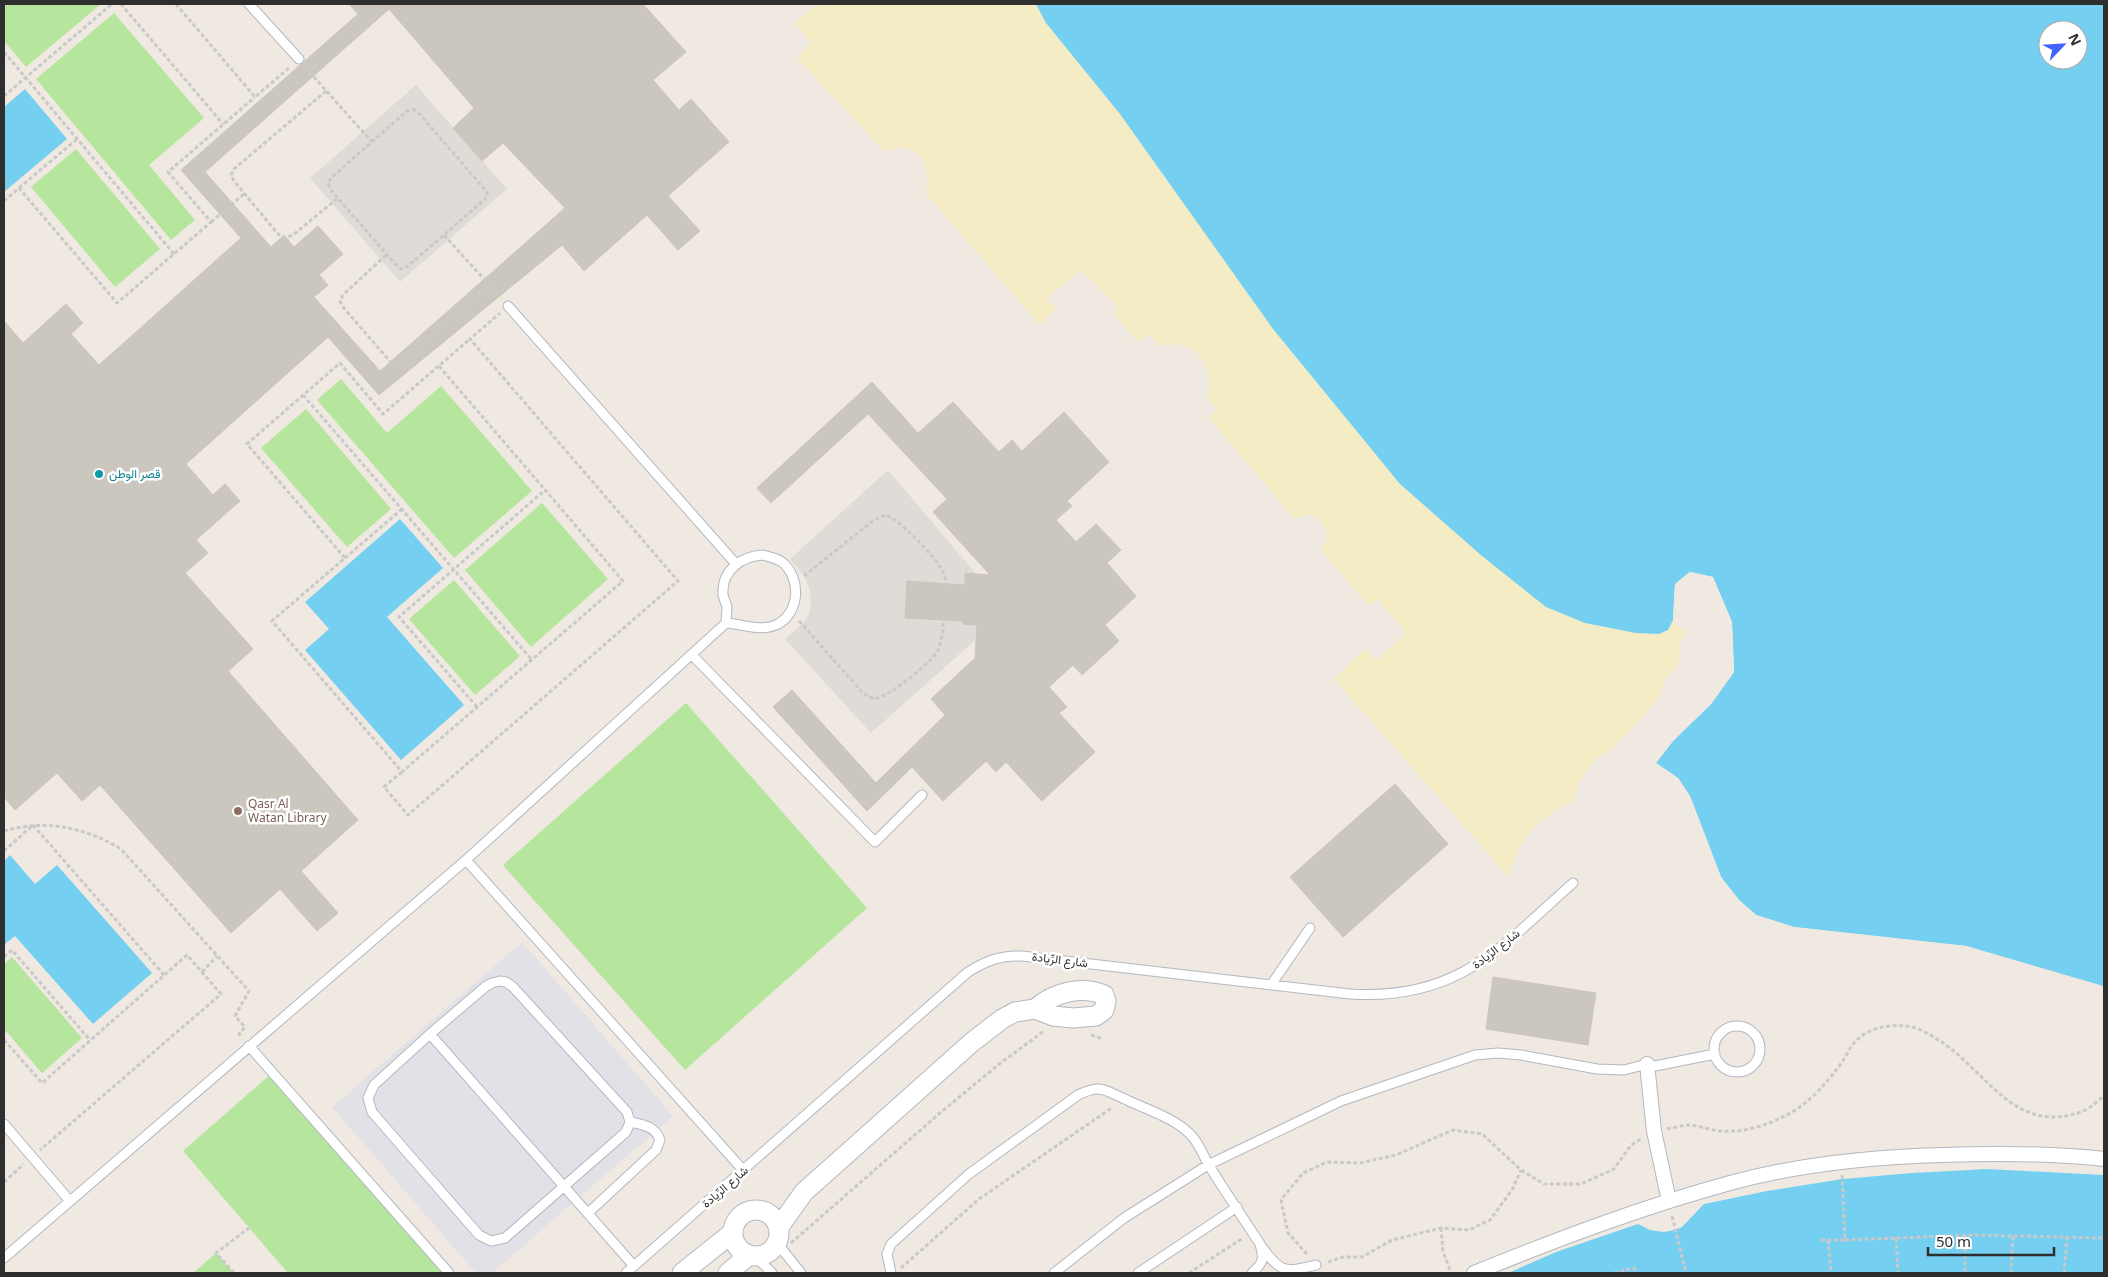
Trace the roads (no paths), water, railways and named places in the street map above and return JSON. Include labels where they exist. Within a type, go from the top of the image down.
[{"type":"street","points":[[764,1211],[804,1192],[971,1043],[1002,1019],[1016,1012],[1035,1009]]},
{"type":"street","points":[[1647,1064],[1654,1131],[1669,1201]]},
{"type":"street","points":[[1474,1273],[1642,1208],[1731,1182],[1808,1166],[1888,1156],[1994,1153],[2061,1154],[2104,1159]]},
{"type":"street","points":[[728,1273],[752,1256],[768,1253],[780,1240],[804,1192]]},
{"type":"street","points":[[752,1256],[737,1247],[732,1233],[734,1225],[742,1213],[757,1209],[764,1211],[776,1220],[780,1240]]},
{"type":"street","points":[[682,1273],[732,1233]]},
{"type":"lane","points":[[249,4],[299,59]]},
{"type":"lane","points":[[508,306],[736,564]]},
{"type":"lane","points":[[4,1258],[69,1200],[466,860],[726,624],[743,624],[754,628],[766,628],[778,624],[790,611],[796,594],[795,582],[790,572],[782,563],[773,558],[754,556],[744,558],[736,564],[728,573],[724,584],[726,624]]},
{"type":"lane","points":[[692,656],[875,842],[922,794]]},
{"type":"lane","points":[[466,860],[743,1170]]},
{"type":"lane","name":"شارع الرِّيادة","points":[[626,1273],[968,972],[990,960],[1000,956],[1022,956],[1368,995],[1405,993],[1440,984],[1472,968],[1487,958],[1573,883]]},
{"type":"lane","points":[[1271,985],[1310,928]]},
{"type":"lane","points":[[492,982],[506,982],[627,1112],[630,1122],[626,1132],[505,1238],[492,1241],[480,1236],[372,1112],[368,1105],[369,1091],[374,1085],[430,1034],[492,982]]},
{"type":"lane","points":[[1732,1026],[1748,1028],[1759,1039],[1759,1057],[1755,1064],[1742,1072],[1734,1072],[1727,1069],[1720,1064],[1715,1054],[1715,1041],[1719,1034],[1732,1026]]},
{"type":"lane","points":[[430,1034],[634,1266]]},
{"type":"lane","points":[[249,1046],[449,1273]]},
{"type":"lane","points":[[1054,1273],[1124,1218],[1208,1165],[1341,1101],[1475,1055],[1498,1053],[1521,1055],[1597,1070],[1624,1070],[1647,1064],[1655,1066],[1715,1054]]},
{"type":"lane","points":[[893,1273],[887,1254],[891,1244],[969,1174],[1078,1095],[1092,1088],[1105,1089],[1178,1124],[1191,1135],[1199,1146],[1208,1165],[1275,1265],[1292,1270],[1316,1265]]},
{"type":"lane","points":[[588,1214],[656,1150],[660,1140],[658,1134],[648,1126],[630,1122]]},
{"type":"lane","points":[[4,1124],[69,1200]]},
{"type":"lane","points":[[1138,1273],[1237,1207]]},
{"type":"lane","points":[[780,1240],[801,1273]]},
{"type":"lane","points":[[1252,1273],[1262,1264],[1263,1255],[1260,1244]]},
{"type":"lane","points":[[752,1256],[772,1273]]},
{"type":"water","points":[[1036,4],[2104,4],[2104,987],[1966,946],[1794,927],[1756,915],[1739,900],[1721,877],[1690,796],[1678,778],[1656,763],[1673,741],[1711,704],[1734,672],[1732,622],[1713,577],[1690,572],[1675,584],[1673,620],[1668,630],[1659,634],[1636,633],[1585,623],[1546,607],[1482,556],[1400,484],[1273,329],[1120,114],[1046,23]]},
{"type":"water","points":[[25,89],[67,139],[4,192],[4,107]]},
{"type":"water","points":[[400,519],[443,568],[387,617],[464,705],[401,760],[305,650],[329,629],[305,602]]},
{"type":"water","points":[[10,855],[35,884],[57,865],[152,973],[93,1024],[15,936],[4,945],[4,861]]},
{"type":"water","points":[[1987,1169],[2104,1175],[2104,1273],[1508,1273],[1556,1252],[1638,1224],[1650,1230],[1664,1232],[1675,1230],[1682,1227],[1704,1204],[1767,1191],[1843,1179]]},
{"type":"place","name":"قصر الوطن","points":[[99,474]]},
{"type":"place","name":"Qasr Al Watan Library","points":[[238,811]]}]
